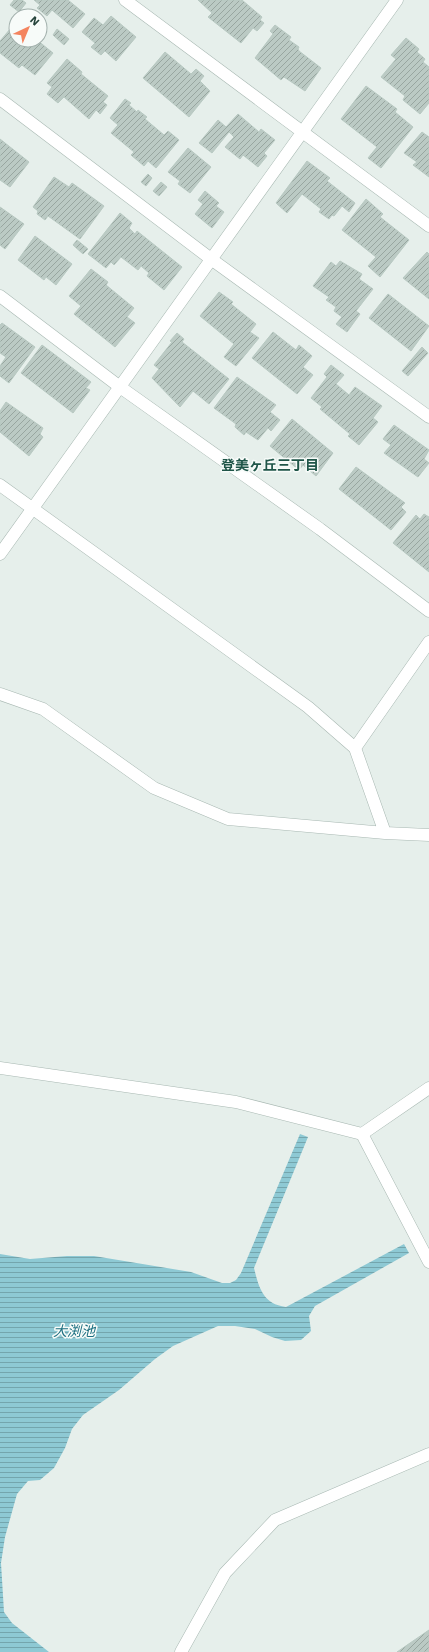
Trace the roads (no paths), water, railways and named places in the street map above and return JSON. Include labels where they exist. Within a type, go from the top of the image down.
[{"type":"street","points":[[125,0],[429,226]]},
{"type":"street","points":[[0,554],[397,0]]},
{"type":"street","points":[[0,99],[210,259],[429,417]]},
{"type":"street","points":[[0,296],[120,387],[320,530],[429,611]]},
{"type":"street","points":[[0,486],[308,707],[355,748],[385,833]]},
{"type":"street","points":[[355,748],[429,642]]},
{"type":"street","points":[[0,694],[43,709],[154,788],[228,819],[385,833],[429,835]]},
{"type":"street","points":[[0,1068],[236,1102],[362,1134],[429,1262]]},
{"type":"street","points":[[362,1134],[429,1088]]},
{"type":"street","points":[[181,1652],[225,1573],[276,1520],[429,1454]]},
{"type":"water","name":"大渕池","points":[[300,1134],[308,1137],[254,1268],[260,1288],[267,1299],[278,1305],[286,1307],[404,1244],[409,1253],[315,1306],[309,1316],[311,1331],[301,1340],[285,1341],[255,1329],[235,1326],[218,1326],[173,1346],[155,1359],[119,1390],[83,1415],[72,1429],[65,1448],[54,1468],[40,1480],[28,1481],[17,1494],[5,1537],[1,1563],[4,1612],[12,1623],[49,1652],[0,1652],[0,1254],[30,1259],[67,1256],[94,1256],[191,1272],[222,1283],[230,1283],[236,1280],[241,1273]]},
{"type":"district","name":"登美ヶ丘三丁目","points":[[270,465]]}]
